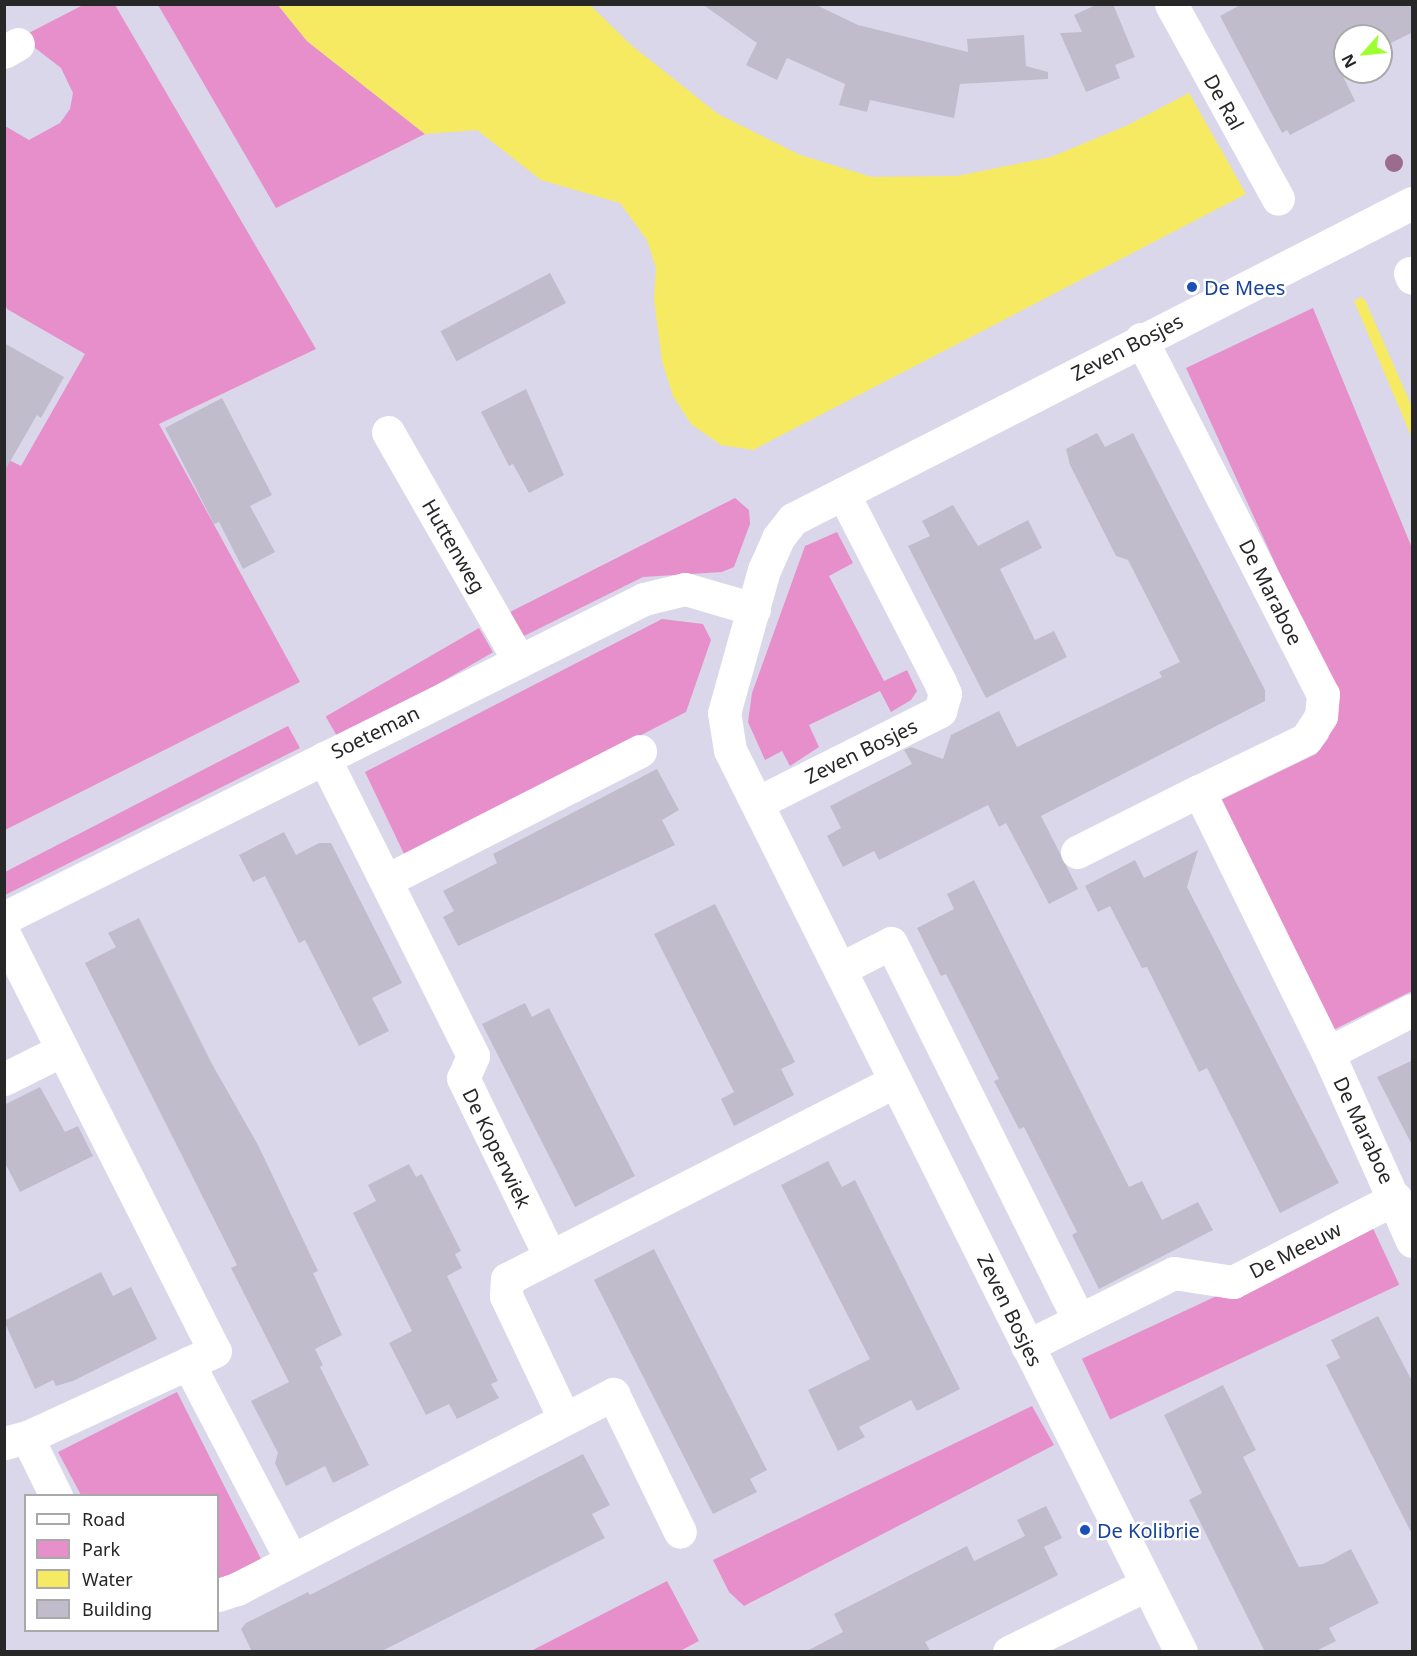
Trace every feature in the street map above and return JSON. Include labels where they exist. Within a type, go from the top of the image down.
[{"type":"street","name":"De Ral","points":[[1171,4],[1278,199]]},
{"type":"street","name":"Zeven Bosjes","points":[[1181,1652],[730,750],[724,713],[764,570],[778,538],[793,519],[1141,339],[1413,203]]},
{"type":"street","name":"De Maraboe","points":[[1077,852],[1306,739],[1321,716],[1323,694],[1141,339]]},
{"type":"street","name":"Huttenweg","points":[[388,432],[519,661]]},
{"type":"street","name":"Zeven Bosjes","points":[[757,803],[940,711],[945,694],[843,494]]},
{"type":"street","name":"Soeteman","points":[[4,918],[519,661],[663,592],[685,589],[753,609]]},
{"type":"street","points":[[387,880],[640,751]]},
{"type":"street","name":"De Koperwiek","points":[[324,758],[473,1056],[463,1078],[549,1254]]},
{"type":"street","name":"De Maraboe","points":[[1199,790],[1328,1053],[1396,1198],[1413,1241]]},
{"type":"street","points":[[4,934],[215,1351],[16,1440],[55,1494]]},
{"type":"street","points":[[840,969],[891,943],[1078,1320]]},
{"type":"street","name":"De Maraboe","points":[[1328,1053],[1413,1010]]},
{"type":"street","points":[[4,1079],[62,1050]]},
{"type":"street","points":[[564,1418],[506,1296],[507,1279],[549,1254],[896,1081]]},
{"type":"street","name":"De Meeuw","points":[[1028,1346],[1174,1273],[1233,1282],[1396,1198]]},
{"type":"street","points":[[188,1363],[291,1559]]},
{"type":"street","points":[[219,1595],[613,1394],[680,1532]]},
{"type":"street","points":[[1009,1652],[1146,1585]]},
{"type":"green space","points":[[83,5],[115,5],[316,349],[159,424],[300,682],[5,830],[5,458],[21,466],[85,354],[7,309],[5,303],[5,126],[29,140],[60,123],[70,109],[73,93],[61,68],[21,37]]},
{"type":"green space","points":[[158,5],[278,5],[307,41],[425,134],[276,208]]},
{"type":"green space","points":[[1313,308],[1412,548],[1412,991],[1329,1032],[1221,800],[1316,754],[1328,739],[1334,720],[1331,686],[1186,368]]},
{"type":"green space","points":[[735,498],[749,510],[750,524],[734,567],[722,572],[643,577],[524,636],[510,612]]},
{"type":"green space","points":[[837,532],[853,563],[829,576],[884,681],[907,670],[917,691],[911,700],[891,712],[880,691],[809,725],[819,747],[790,766],[782,751],[765,760],[748,722],[752,693],[805,546]]},
{"type":"green space","points":[[662,619],[703,624],[711,640],[686,712],[405,856],[365,772]]},
{"type":"green space","points":[[479,628],[493,652],[340,741],[326,717]]},
{"type":"green space","points":[[288,726],[300,748],[5,895],[5,872]]},
{"type":"green space","points":[[1371,1224],[1399,1285],[1110,1420],[1082,1359]]},
{"type":"green space","points":[[177,1392],[261,1559],[219,1580],[219,1494],[80,1494],[58,1452]]},
{"type":"green space","points":[[1032,1406],[1054,1445],[744,1606],[729,1592],[713,1560]]},
{"type":"green space","points":[[667,1581],[699,1641],[680,1651],[531,1651]]},
{"type":"water","points":[[278,5],[590,5],[631,45],[718,114],[800,155],[872,177],[957,176],[1051,157],[1126,126],[1189,93],[1246,194],[753,450],[721,445],[691,424],[673,396],[662,361],[654,299],[656,268],[647,240],[620,203],[541,180],[477,130],[425,134],[307,41]]},
{"type":"water","points":[[1361,297],[1365,300],[1412,407],[1412,438],[1354,301]]},
{"type":"building","points":[[702,4],[814,4],[858,25],[968,52],[967,39],[1024,35],[1026,66],[1048,72],[1048,79],[960,84],[954,118],[870,100],[867,112],[839,105],[845,84],[787,58],[777,80],[746,65],[757,43]]},
{"type":"building","points":[[1098,4],[1113,4],[1135,57],[1115,65],[1120,78],[1086,92],[1060,33],[1082,32],[1074,15]]},
{"type":"building","points":[[1242,4],[1413,4],[1413,32],[1393,42],[1393,24],[1333,24],[1333,84],[1347,84],[1355,101],[1290,135],[1287,130],[1282,133],[1220,16]]},
{"type":"building","points":[[550,273],[566,303],[456,361],[441,331]]},
{"type":"building","points":[[4,343],[64,377],[41,418],[37,415],[4,472]]},
{"type":"building","points":[[526,389],[564,475],[529,493],[513,464],[509,466],[481,412]]},
{"type":"building","points":[[222,398],[272,495],[250,506],[275,552],[243,569],[219,522],[214,524],[165,428]]},
{"type":"building","points":[[1097,433],[1105,447],[1133,433],[1265,690],[1265,701],[1041,816],[1078,889],[1049,904],[1006,823],[999,827],[988,805],[879,860],[874,851],[843,867],[827,836],[841,828],[830,806],[912,764],[904,750],[911,747],[943,759],[951,735],[999,711],[1017,747],[1162,677],[1159,672],[1180,662],[1128,560],[1116,556],[1070,465],[1066,449]]},
{"type":"building","points":[[953,505],[978,546],[1028,520],[1042,548],[1000,569],[1035,640],[1054,631],[1067,657],[986,698],[908,546],[930,536],[922,521]]},
{"type":"building","points":[[657,769],[679,810],[662,820],[675,845],[458,946],[443,917],[454,911],[443,891],[497,863],[493,854]]},
{"type":"building","points":[[284,832],[296,855],[319,843],[331,843],[402,983],[372,998],[389,1031],[359,1046],[305,940],[299,943],[265,876],[253,882],[239,855]]},
{"type":"building","points":[[1198,850],[1187,887],[1339,1183],[1280,1213],[1207,1068],[1199,1072],[1147,967],[1142,968],[1110,906],[1098,912],[1085,886],[1135,860],[1144,878]]},
{"type":"building","points":[[974,880],[1129,1187],[1142,1181],[1162,1220],[1198,1202],[1213,1230],[1099,1289],[1072,1235],[1077,1232],[1024,1127],[1019,1129],[994,1081],[999,1079],[946,974],[941,976],[917,928],[954,909],[947,894]]},
{"type":"building","points":[[715,904],[795,1062],[781,1069],[794,1095],[734,1126],[721,1099],[734,1092],[654,934]]},
{"type":"building","points":[[139,918],[212,1064],[258,1145],[318,1271],[313,1273],[342,1335],[315,1349],[323,1365],[320,1367],[369,1465],[333,1483],[325,1466],[286,1486],[275,1463],[278,1453],[251,1401],[289,1382],[231,1268],[237,1265],[85,963],[116,947],[108,933]]},
{"type":"building","points":[[525,1003],[532,1017],[549,1008],[635,1176],[575,1207],[482,1024]]},
{"type":"building","points":[[1413,1060],[1413,1147],[1377,1077]]},
{"type":"building","points":[[40,1087],[65,1132],[78,1126],[93,1156],[20,1192],[4,1161],[4,1105]]},
{"type":"building","points":[[828,1161],[842,1187],[855,1180],[960,1389],[917,1411],[911,1400],[859,1427],[865,1437],[838,1451],[808,1390],[870,1359],[781,1185]]},
{"type":"building","points":[[409,1164],[416,1177],[422,1174],[461,1251],[455,1254],[462,1268],[447,1276],[498,1381],[491,1384],[499,1398],[457,1419],[449,1404],[426,1415],[389,1343],[412,1331],[353,1213],[376,1201],[368,1185]]},
{"type":"building","points":[[654,1249],[767,1470],[750,1479],[757,1492],[713,1514],[594,1280]]},
{"type":"building","points":[[101,1272],[113,1296],[131,1287],[157,1339],[73,1381],[56,1386],[53,1380],[35,1389],[4,1321]]},
{"type":"building","points":[[1378,1316],[1413,1383],[1413,1536],[1326,1365],[1340,1358],[1331,1340]]},
{"type":"building","points":[[1223,1385],[1256,1450],[1243,1457],[1299,1567],[1323,1564],[1351,1549],[1379,1603],[1329,1628],[1336,1641],[1314,1652],[1265,1652],[1189,1500],[1202,1493],[1164,1415]]},
{"type":"building","points":[[583,1454],[610,1505],[592,1514],[605,1538],[380,1652],[252,1652],[241,1629],[246,1623],[308,1592],[310,1595]]},
{"type":"building","points":[[1046,1506],[1062,1538],[1044,1547],[1058,1575],[925,1642],[931,1652],[805,1652],[843,1632],[834,1614],[967,1546],[974,1561],[1025,1536],[1017,1520]]},
{"type":"place","name":"De Mees","points":[[1192,287]]},
{"type":"place","name":"De Kolibrie","points":[[1085,1530]]}]
